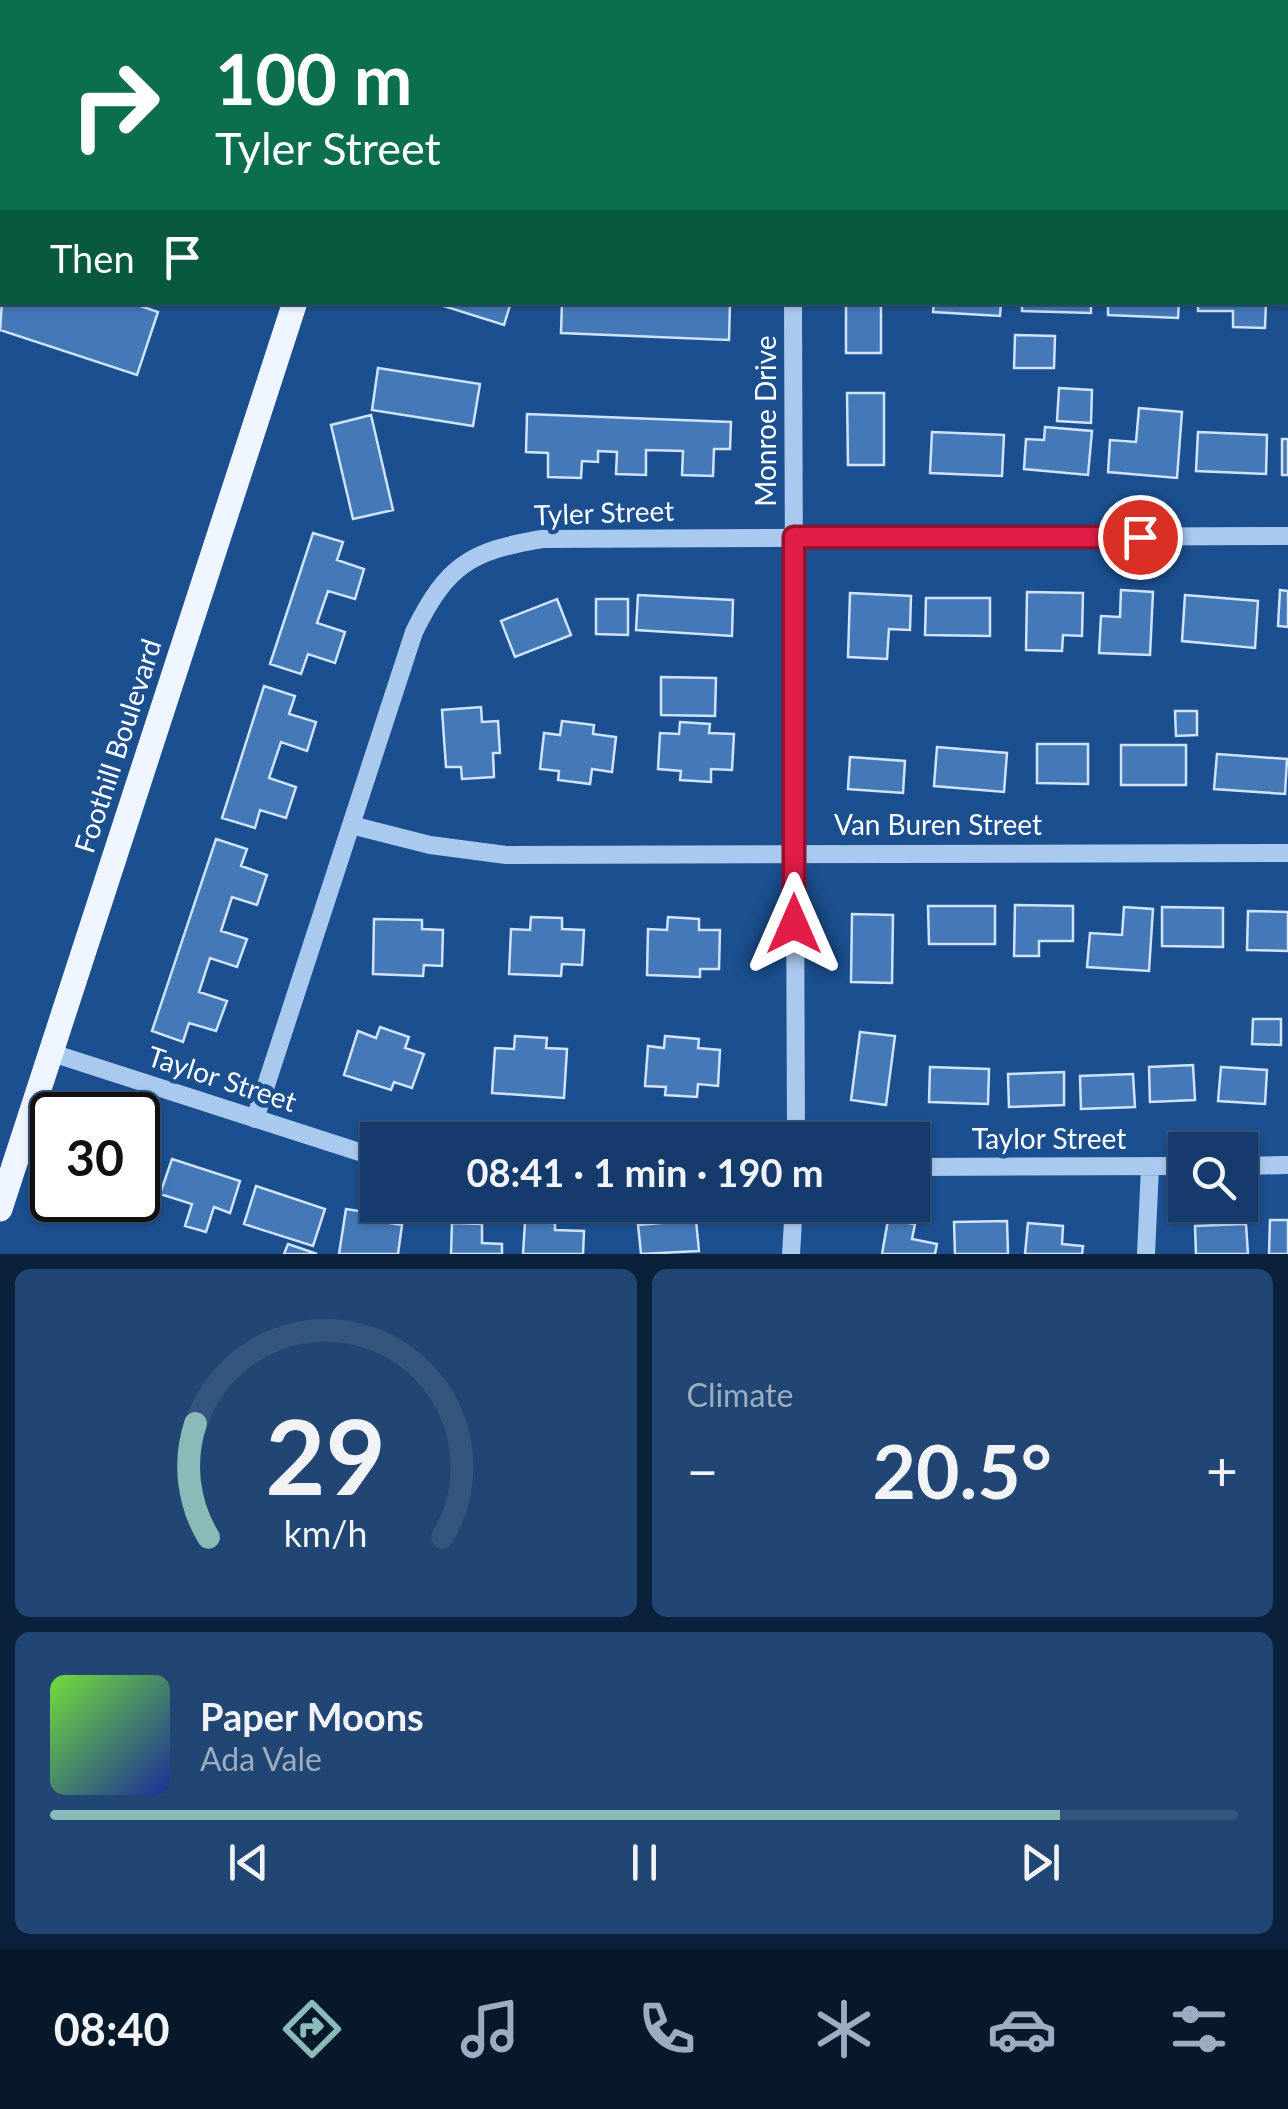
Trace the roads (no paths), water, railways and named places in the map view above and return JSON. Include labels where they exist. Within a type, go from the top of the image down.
[{"type":"main road","name":"Foothill Boulevard","points":[[0,1210],[294,305]]},
{"type":"street","name":"Monroe Drive","points":[[793,305],[796,1122]]},
{"type":"street","name":"Tyler Street","points":[[255,1119],[414,632],[430,601],[459,565],[495,547],[542,539],[1288,536]]},
{"type":"street","name":"Van Buren Street","points":[[351,825],[430,845],[506,856],[1288,853]]},
{"type":"street","name":"Taylor Street","points":[[49,1052],[360,1152]]},
{"type":"street","points":[[1258,1166],[1288,1165]]},
{"type":"street","name":"Taylor Street","points":[[930,1167],[1168,1166]]},
{"type":"street","points":[[1146,1254],[1150,1167]]},
{"type":"street","points":[[791,1254],[793,1222]]}]
